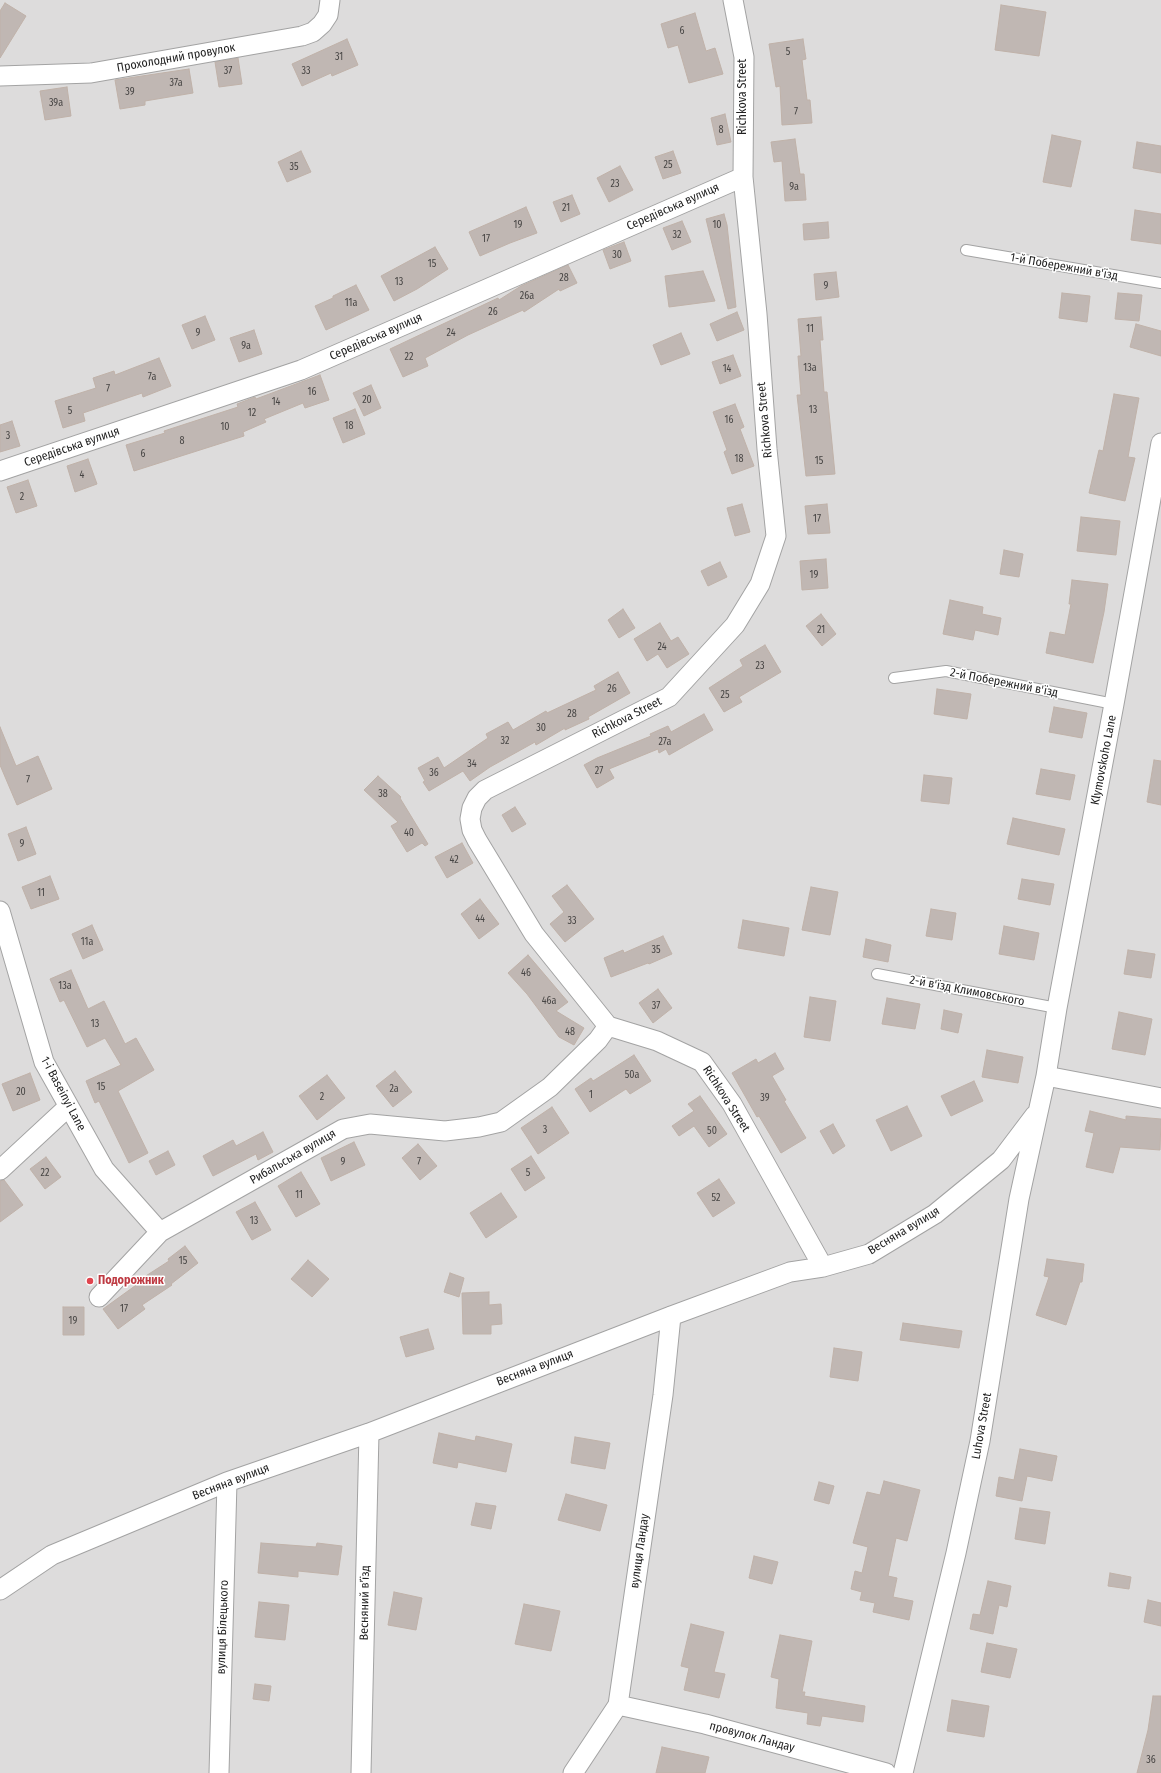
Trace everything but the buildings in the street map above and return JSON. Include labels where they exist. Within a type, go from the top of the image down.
[{"type":"street","name":"Прохолодний провулок","points":[[0,76],[90,73],[302,36],[313,32],[322,24],[328,15],[330,0]]},
{"type":"street","name":"Richkova Street","points":[[733,0],[744,57],[743,177],[757,314],[767,449],[776,536],[760,584],[734,625],[668,697],[485,790],[477,798],[472,808],[470,819],[472,830],[477,840],[534,934],[608,1026],[656,1041],[702,1062],[732,1104],[823,1266]]},
{"type":"street","name":"Середівська вулиця","points":[[0,471],[301,370],[743,177]]},
{"type":"street","name":"Klymovskoho Lane","points":[[1046,1076],[1057,1008],[1161,443]]},
{"type":"street","name":"1-i Baseinyi Lane","points":[[0,911],[44,1062],[104,1169],[160,1232]]},
{"type":"street","name":"Рибальська вулиця","points":[[99,1296],[160,1232],[342,1129],[370,1124],[445,1132],[479,1128],[501,1122],[550,1087],[598,1040],[608,1026]]},
{"type":"street","points":[[1046,1076],[1161,1098]]},
{"type":"street","name":"Luhova Street","points":[[903,1773],[956,1553],[980,1441],[1019,1199],[1046,1076]]},
{"type":"street","points":[[0,1170],[68,1107]]},
{"type":"street","name":"Весняна вулиця","points":[[0,1590],[52,1555],[227,1482],[369,1433],[671,1316],[790,1272],[823,1266],[869,1254],[935,1214],[1001,1160],[1039,1109]]},
{"type":"street","name":"вулиця Ландау","points":[[573,1773],[618,1705],[663,1395],[671,1316]]},
{"type":"street","name":"Весняний вʼїзд","points":[[361,1773],[369,1433]]},
{"type":"street","name":"вулиця Білецького","points":[[219,1773],[227,1482]]},
{"type":"street","name":"провулок Ландау","points":[[618,1705],[705,1724],[886,1773]]},
{"type":"lane","name":"1-й Побережний в'їзд","points":[[966,250],[1161,284]]},
{"type":"lane","name":"2-й Побережний в'їзд","points":[[894,678],[946,671],[1114,704]]},
{"type":"lane","name":"2-й в'їзд Климовського","points":[[877,974],[1057,1008]]},
{"type":"shaded area","points":[[0,0],[1161,0],[1161,1773],[0,1773]]},
{"type":"place","name":"Подорожник","points":[[90,1281]]}]
